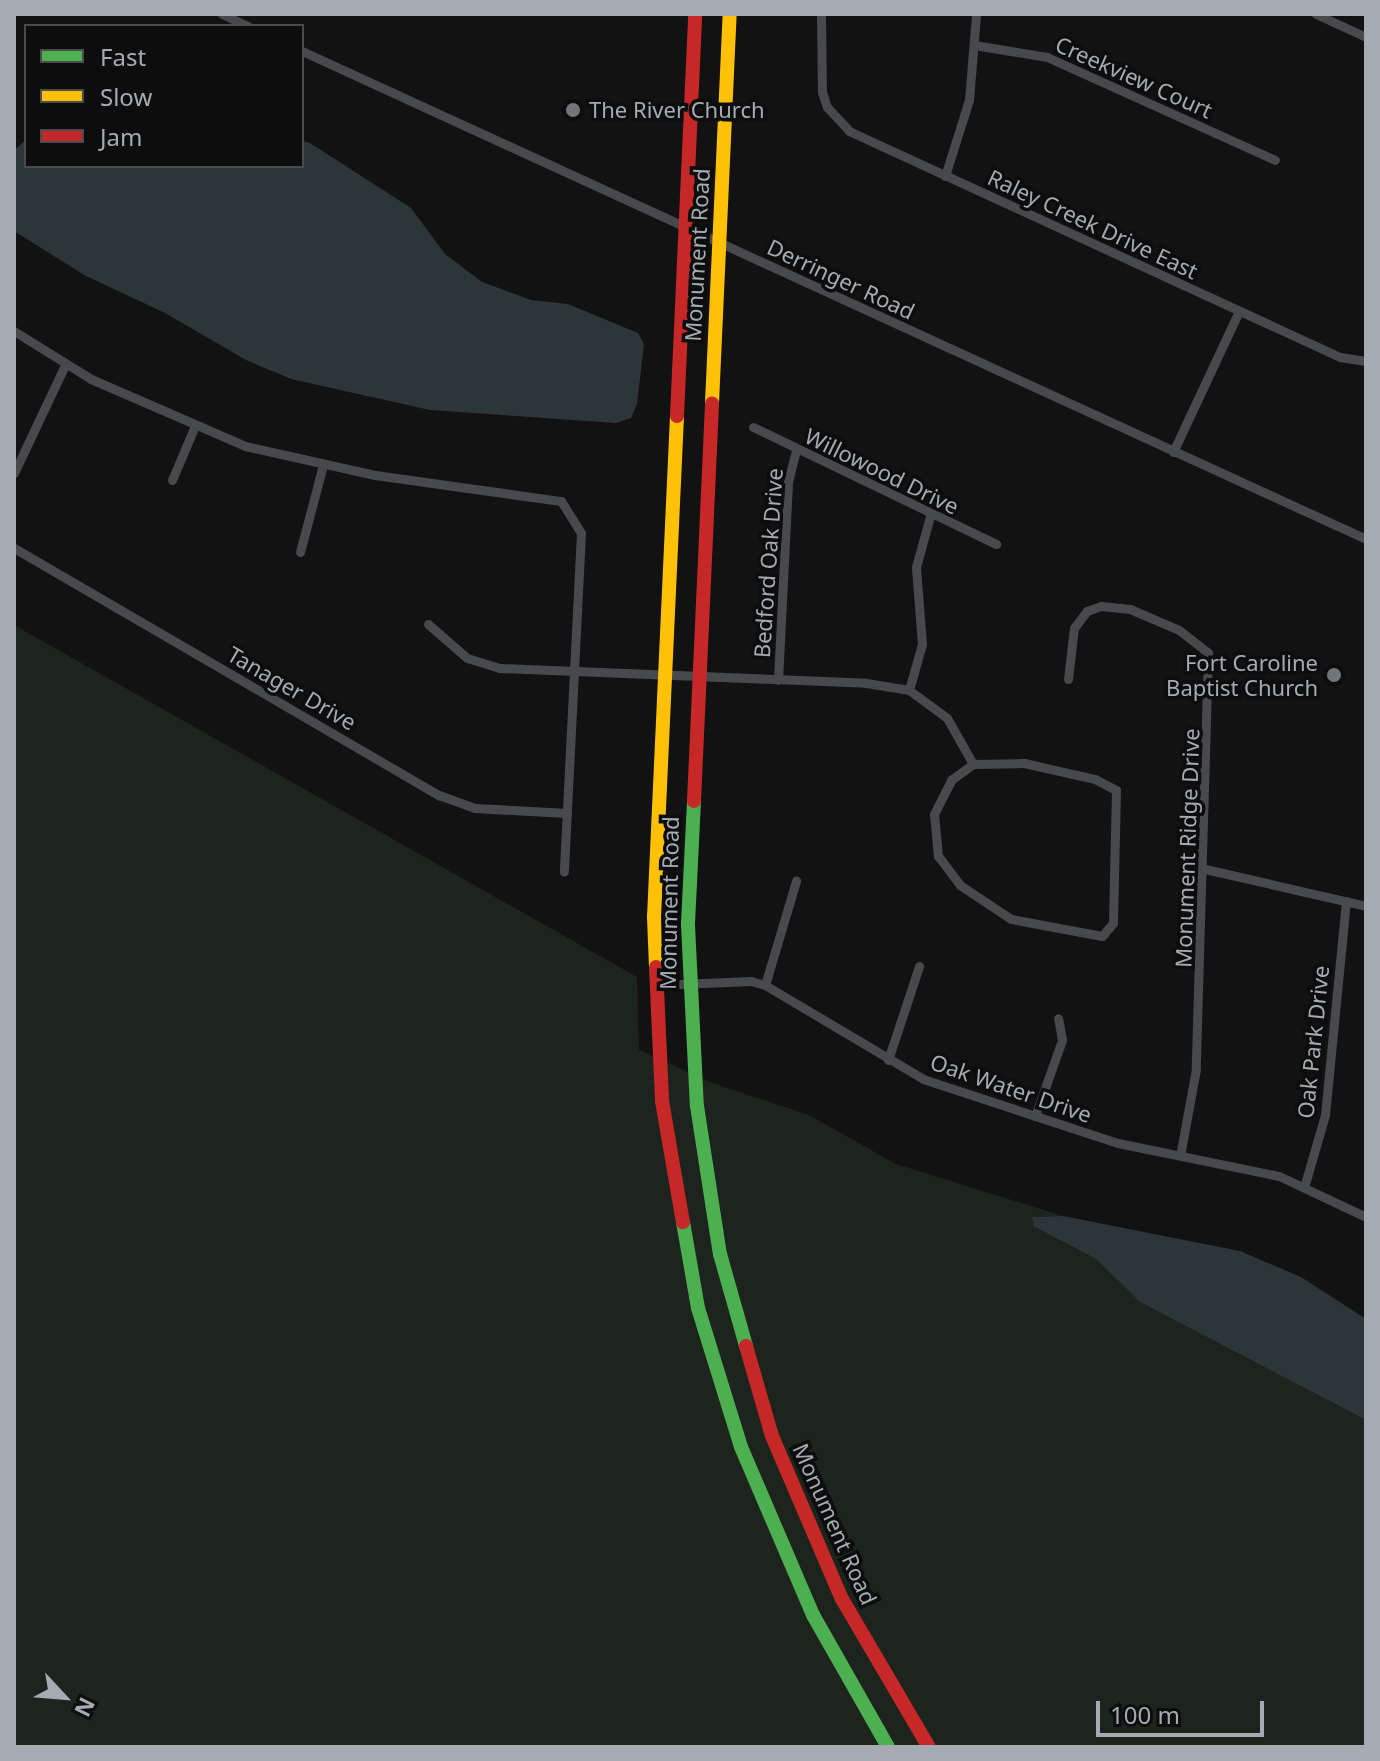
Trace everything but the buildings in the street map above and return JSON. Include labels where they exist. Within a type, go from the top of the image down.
[{"type":"main road","name":"Monument Road","points":[[695,14],[665,679],[655,985],[662,1101],[676,1201],[723,1394],[792,1572],[888,1747]]},
{"type":"main road","name":"Monument Road","points":[[730,14],[699,679],[689,983],[702,1151],[720,1254],[748,1361],[772,1436],[842,1599],[929,1747]]},
{"type":"street","points":[[222,14],[236,17]]},
{"type":"street","name":"Raley Creek Drive East","points":[[821,14],[819,77],[827,107],[849,131],[1239,311],[1352,361],[1366,361]]},
{"type":"street","points":[[945,176],[969,100],[976,14]]},
{"type":"street","points":[[1316,14],[1366,37]]},
{"type":"street","name":"Creekview Court","points":[[974,45],[1047,57],[1275,160]]},
{"type":"street","name":"Derringer Road","points":[[304,52],[1366,539]]},
{"type":"street","points":[[1173,452],[1239,311]]},
{"type":"street","points":[[14,331],[65,365],[194,428],[259,450],[417,482],[561,501],[575,516],[581,533],[564,872]]},
{"type":"street","points":[[14,473],[65,365]]},
{"type":"street","name":"Willowood Drive","points":[[753,427],[930,516],[996,544]]},
{"type":"street","points":[[172,480],[194,428]]},
{"type":"street","name":"Bedford Oak Drive","points":[[778,680],[788,482],[796,449]]},
{"type":"street","points":[[300,552],[323,465]]},
{"type":"street","points":[[909,690],[923,635],[916,567],[930,516]]},
{"type":"street","name":"Tanager Drive","points":[[14,548],[439,795],[475,808],[567,813]]},
{"type":"street","name":"Monument Ridge Drive","points":[[1068,679],[1074,628],[1087,611],[1101,606],[1130,609],[1179,630],[1208,653],[1205,869],[1196,1069],[1180,1156]]},
{"type":"street","points":[[428,624],[453,648],[483,665],[665,679],[778,680],[909,690],[947,718],[973,764]]},
{"type":"street","points":[[973,764],[1047,766],[1116,790],[1112,930],[1102,936],[1011,919],[960,885],[934,843],[934,814],[945,788],[973,764]]},
{"type":"street","points":[[1205,869],[1366,906]]},
{"type":"street","points":[[765,985],[796,881]]},
{"type":"street","name":"Oak Park Drive","points":[[1305,1184],[1325,1115],[1346,901]]},
{"type":"street","points":[[888,1060],[919,966]]},
{"type":"street","name":"Oak Water Drive","points":[[655,985],[765,985],[923,1079],[1118,1143],[1305,1184],[1366,1217]]},
{"type":"street","points":[[1035,1116],[1062,1040],[1058,1018]]},
{"type":"shaded area","points":[[24,142],[24,168],[304,168],[304,142],[310,143],[411,208],[445,254],[482,282],[531,300],[568,304],[638,333],[644,344],[637,404],[631,418],[616,423],[430,410],[291,379],[246,360],[165,313],[86,276],[14,231],[14,150]]},
{"type":"shaded area","points":[[14,625],[637,977],[639,1050],[715,1084],[809,1115],[896,1164],[1063,1216],[1032,1217],[1033,1226],[1096,1259],[1140,1302],[1366,1420],[1366,1747],[14,1747]]},
{"type":"shaded area","points":[[1063,1216],[1240,1251],[1301,1277],[1366,1319],[1366,1420],[1140,1302],[1096,1259],[1033,1226],[1032,1217]]},
{"type":"traffic: fast","points":[[694,801],[688,925],[697,1106],[720,1254],[746,1346]]},
{"type":"traffic: fast","points":[[683,1222],[698,1308],[741,1447],[813,1615],[888,1747]]},
{"type":"traffic: slow","points":[[712,403],[730,14]]},
{"type":"traffic: slow","points":[[656,967],[654,917],[677,416]]},
{"type":"traffic: jam","points":[[677,416],[695,14]]},
{"type":"traffic: jam","points":[[694,801],[712,403]]},
{"type":"traffic: jam","points":[[656,967],[662,1101],[683,1222]]},
{"type":"traffic: jam","points":[[746,1346],[772,1436],[842,1599],[929,1747]]},
{"type":"place","name":"The River Church","points":[[573,110]]},
{"type":"place","name":"Fort Caroline Baptist Church","points":[[1334,675]]}]
